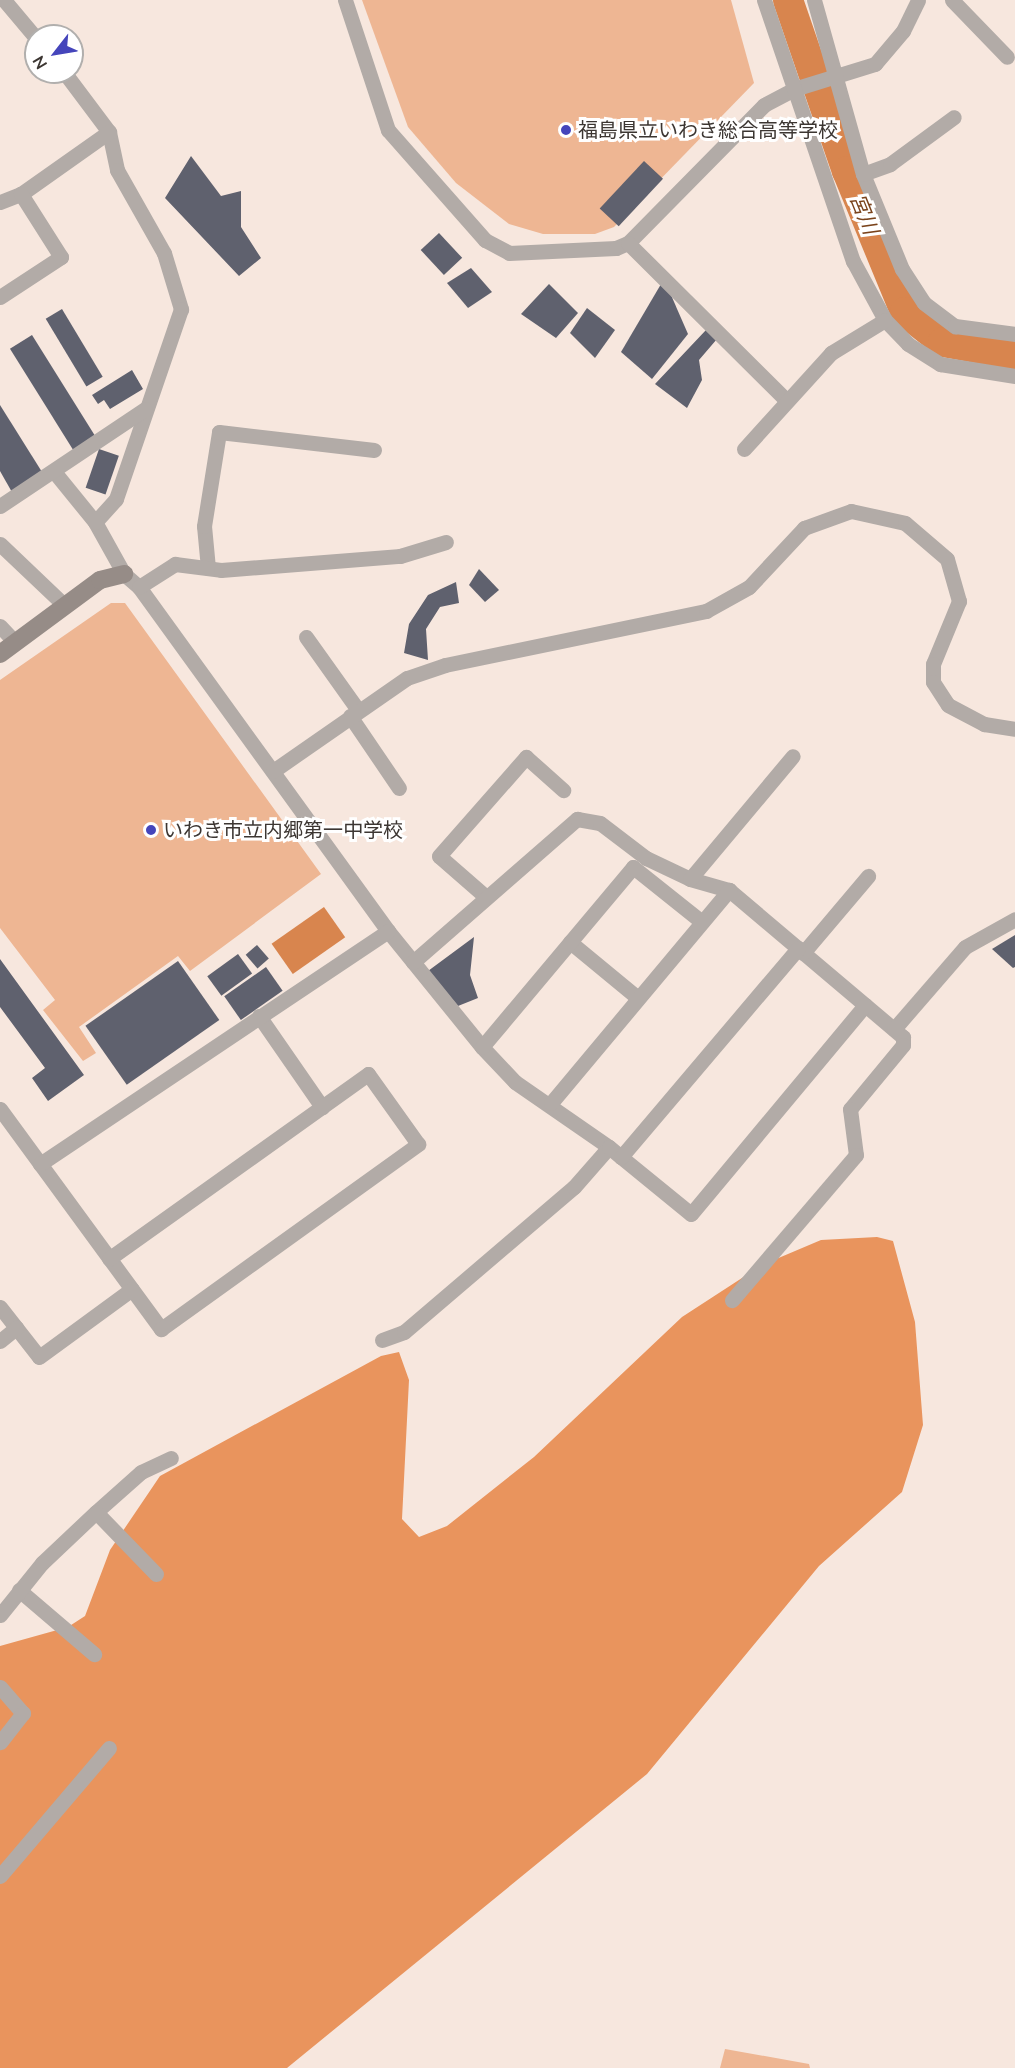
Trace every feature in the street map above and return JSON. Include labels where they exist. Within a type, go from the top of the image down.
[{"type":"street","points":[[4,0],[24,24]]},
{"type":"street","points":[[345,0],[388,130],[485,240],[509,253],[616,248],[628,243],[747,118],[799,88],[875,64],[903,30],[918,0]]},
{"type":"street","points":[[764,0],[799,88],[854,261],[885,320],[908,344],[940,364],[1015,376]]},
{"type":"street","points":[[814,0],[863,174],[884,230],[924,303],[955,326],[1015,334]]},
{"type":"street","points":[[952,0],[1007,57]]},
{"type":"street","points":[[73,84],[109,132],[117,170],[164,254],[179,299],[116,499],[95,522]]},
{"type":"street","points":[[863,174],[890,164],[954,117]]},
{"type":"street","points":[[0,202],[21,194],[109,132]]},
{"type":"street","points":[[0,297],[61,257],[21,194]]},
{"type":"street","points":[[628,243],[787,401]]},
{"type":"street","points":[[744,449],[831,353],[885,320]]},
{"type":"street","points":[[0,506],[56,474],[146,409]]},
{"type":"street","points":[[208,568],[204,526],[219,432],[374,450]]},
{"type":"street","points":[[56,474],[95,522],[124,574],[139,587],[388,931],[482,1047],[515,1082],[551,1103],[691,1214],[865,1005]]},
{"type":"street","points":[[273,771],[407,678],[445,665],[706,611],[749,587],[804,528],[851,511],[905,523],[947,559],[959,601],[933,664],[933,682],[948,705],[984,724],[1015,729]]},
{"type":"street","points":[[139,587],[175,564],[208,568],[400,556],[446,542]]},
{"type":"street","points":[[0,544],[64,605]]},
{"type":"street","points":[[0,654],[100,580],[124,574]]},
{"type":"street","points":[[0,626],[15,642]]},
{"type":"street","points":[[306,637],[399,788]]},
{"type":"street","points":[[690,879],[793,756]]},
{"type":"street","points":[[486,897],[439,856],[526,758],[563,790]]},
{"type":"street","points":[[413,962],[577,819],[600,823],[646,858],[690,879],[729,890],[894,1029],[903,1045],[850,1109],[856,1155],[732,1300]]},
{"type":"street","points":[[482,1047],[633,867],[702,922]]},
{"type":"street","points":[[382,1340],[404,1332],[615,1152],[868,876]]},
{"type":"street","points":[[551,1103],[729,890]]},
{"type":"street","points":[[894,1029],[965,947],[1015,919]]},
{"type":"street","points":[[40,1164],[388,931]]},
{"type":"street","points":[[570,942],[638,998]]},
{"type":"street","points":[[259,1016],[322,1107]]},
{"type":"street","points":[[0,1108],[40,1164],[161,1329],[418,1144],[368,1074],[110,1259]]},
{"type":"street","points":[[0,1307],[39,1357],[132,1289]]},
{"type":"street","points":[[0,1341],[16,1328]]},
{"type":"street","points":[[0,1615],[19,1590],[96,1512],[141,1472],[171,1458]]},
{"type":"street","points":[[96,1512],[156,1574]]},
{"type":"street","points":[[19,1590],[94,1654]]},
{"type":"street","points":[[0,1687],[23,1713],[0,1742]]},
{"type":"street","points":[[0,1876],[108,1748]]},
{"type":"shaded area","name":"福島県立いわき総合高等学校","points":[[362,0],[731,0],[754,83],[614,227],[595,234],[543,234],[509,224],[456,183],[408,127]]},
{"type":"shaded area","name":"いわき市立内郷第一中学校","points":[[111,603],[125,603],[321,874],[190,971],[178,956],[79,1027],[96,1053],[83,1061],[43,1010],[55,1000],[0,928],[0,680]]},
{"type":"shaded area","points":[[324,907],[345,937],[293,974],[272,944]]},
{"type":"shaded area","points":[[877,1237],[893,1241],[915,1322],[923,1425],[902,1492],[819,1566],[647,1774],[287,2068],[0,2068],[0,1646],[68,1627],[85,1616],[110,1550],[160,1476],[381,1356],[399,1352],[409,1380],[402,1519],[419,1537],[447,1526],[534,1457],[682,1317],[762,1265],[821,1240]]},
{"type":"shaded area","points":[[725,2049],[809,2064],[810,2068],[720,2068]]},
{"type":"building","points":[[191,156],[221,196],[241,191],[241,227],[261,258],[239,276],[165,198]]},
{"type":"building","points":[[644,161],[663,179],[619,226],[600,209]]},
{"type":"building","points":[[439,233],[462,258],[444,275],[421,250]]},
{"type":"building","points":[[471,268],[492,292],[468,308],[447,283]]},
{"type":"building","points":[[664,279],[688,334],[652,379],[621,352]]},
{"type":"building","points":[[549,284],[578,313],[556,338],[521,314]]},
{"type":"building","points":[[587,308],[615,330],[595,358],[570,333]]},
{"type":"building","points":[[62,309],[103,377],[86,387],[46,319]]},
{"type":"building","points":[[706,330],[717,339],[699,360],[702,380],[687,408],[655,384]]},
{"type":"building","points":[[32,335],[96,437],[74,451],[10,349]]},
{"type":"building","points":[[132,370],[143,389],[110,409],[104,400],[98,404],[92,395]]},
{"type":"building","points":[[0,405],[42,472],[13,494],[0,471]]},
{"type":"building","points":[[99,449],[119,456],[106,495],[86,488]]},
{"type":"building","points":[[479,569],[499,590],[485,602],[469,585]]},
{"type":"building","points":[[456,582],[459,603],[440,607],[426,629],[428,660],[404,653],[409,624],[428,595]]},
{"type":"building","points":[[1015,935],[1015,967],[1013,968],[992,949]]},
{"type":"building","points":[[474,937],[470,975],[478,998],[458,1006],[428,971]]},
{"type":"building","points":[[257,945],[269,959],[257,968],[246,955]]},
{"type":"building","points":[[238,954],[252,973],[221,996],[207,976]]},
{"type":"building","points":[[0,959],[84,1075],[48,1101],[32,1078],[45,1068],[0,1007]]},
{"type":"building","points":[[178,961],[219,1020],[127,1085],[85,1026]]},
{"type":"building","points":[[266,967],[283,991],[241,1020],[224,996]]},
{"type":"waterway","name":"宮川","points":[[788,0],[847,171],[905,312],[943,342],[1015,355]]},
{"type":"place","name":"福島県立いわき総合高等学校","points":[[566,130]]},
{"type":"place","name":"いわき市立内郷第一中学校","points":[[151,830]]}]
